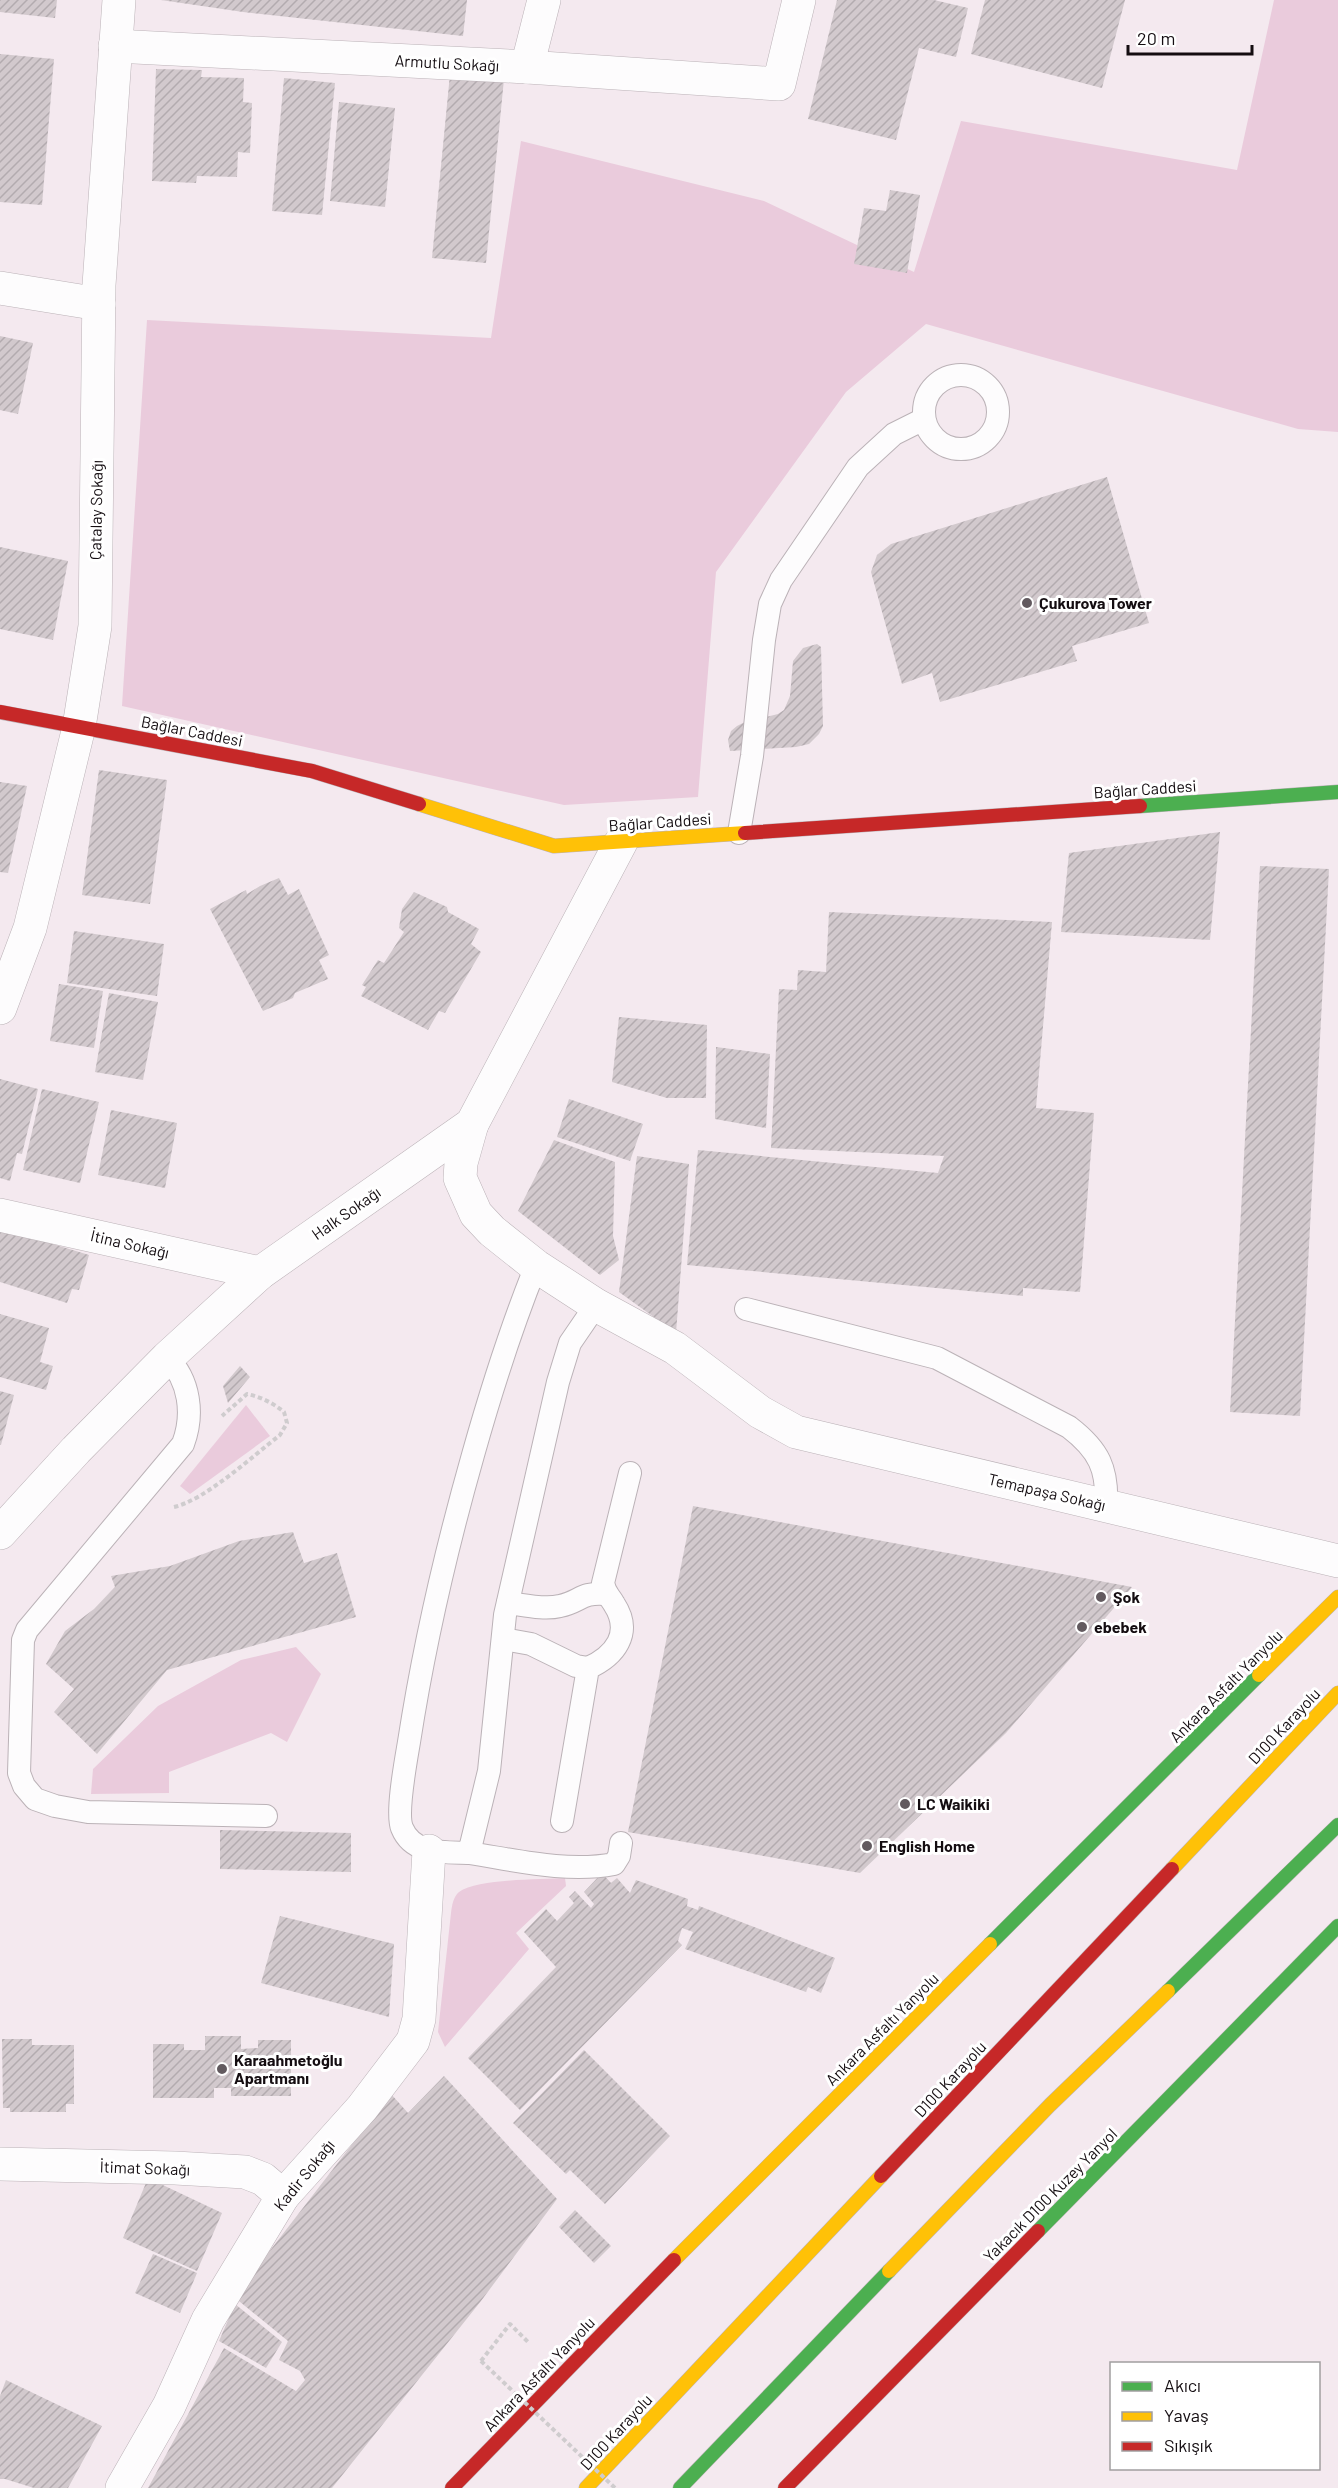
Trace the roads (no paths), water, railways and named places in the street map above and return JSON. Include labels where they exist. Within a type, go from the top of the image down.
[{"type":"main road","name":"Bağlar Caddesi","points":[[0,712],[312,771],[554,846],[1338,792]]},
{"type":"main road","name":"Ankara Asfaltı Yanyolu","points":[[452,2488],[643,2291],[1338,1597]]},
{"type":"main road","name":"D100 Karayolu","points":[[586,2488],[1338,1693]]},
{"type":"main road","points":[[680,2488],[1050,2104],[1338,1825]]},
{"type":"main road","name":"Yakacık D100 Kuzey Yanyol","points":[[784,2488],[1338,1926]]},
{"type":"street","name":"Çatalay Sokağı","points":[[0,1008],[30,928],[79,727],[95,626],[99,304],[119,0]]},
{"type":"street","points":[[527,67],[544,0]]},
{"type":"street","name":"Armutlu Sokağı","points":[[116,46],[527,67],[779,84],[799,0]]},
{"type":"street","points":[[0,288],[99,304]]},
{"type":"street","name":"Halk Sokağı","points":[[0,1533],[76,1450],[167,1358],[260,1272],[472,1124],[621,842]]},
{"type":"street","name":"Temapaşa Sokağı","points":[[472,1124],[461,1163],[460,1178],[476,1214],[492,1231],[536,1266],[596,1305],[675,1348],[760,1412],[796,1432],[1338,1561]]},
{"type":"street","name":"İtina Sokağı","points":[[0,1215],[260,1272]]},
{"type":"street","name":"Kadir Sokağı","points":[[122,2488],[169,2406],[208,2320],[283,2196],[362,2108],[413,2041],[419,2019],[429,1851]]},
{"type":"street","name":"İtimat Sokağı","points":[[0,2164],[245,2172],[263,2179],[283,2196]]},
{"type":"lane","points":[[739,833],[752,756],[764,640],[771,604],[781,580],[858,467],[894,434],[924,419]]},
{"type":"lane","points":[[536,1266],[518,1311],[476,1444],[448,1545],[422,1660],[406,1761],[401,1826],[411,1842],[429,1851],[469,1853],[559,1865],[605,1866],[614,1864],[619,1856],[621,1843]]},
{"type":"lane","points":[[469,1853],[489,1771],[508,1603],[558,1382],[570,1343],[596,1305]]},
{"type":"lane","points":[[746,1310],[937,1358],[1069,1427],[1086,1440],[1099,1457],[1105,1473],[1106,1506]]},
{"type":"lane","points":[[167,1358],[183,1379],[190,1419],[188,1430],[183,1444],[32,1623],[23,1640],[19,1773],[24,1786],[35,1799],[55,1806],[88,1812],[266,1816]]},
{"type":"lane","points":[[605,1594],[605,1570],[630,1473]]},
{"type":"lane","points":[[503,1639],[531,1644],[576,1666],[588,1668],[603,1662],[620,1642],[622,1626],[619,1613],[614,1602],[605,1594],[591,1593],[560,1606],[535,1607],[508,1603]]},
{"type":"lane","points":[[562,1821],[588,1668]]},
{"type":"place","name":"Çukurova Tower","points":[[1027,603]]},
{"type":"place","name":"Şok","points":[[1101,1597]]},
{"type":"place","name":"ebebek","points":[[1082,1627]]},
{"type":"place","name":"LC Waikiki","points":[[905,1804]]},
{"type":"place","name":"English Home","points":[[867,1846]]},
{"type":"place","name":"Karaahmetoğlu Apartmanı","points":[[222,2069]]}]
